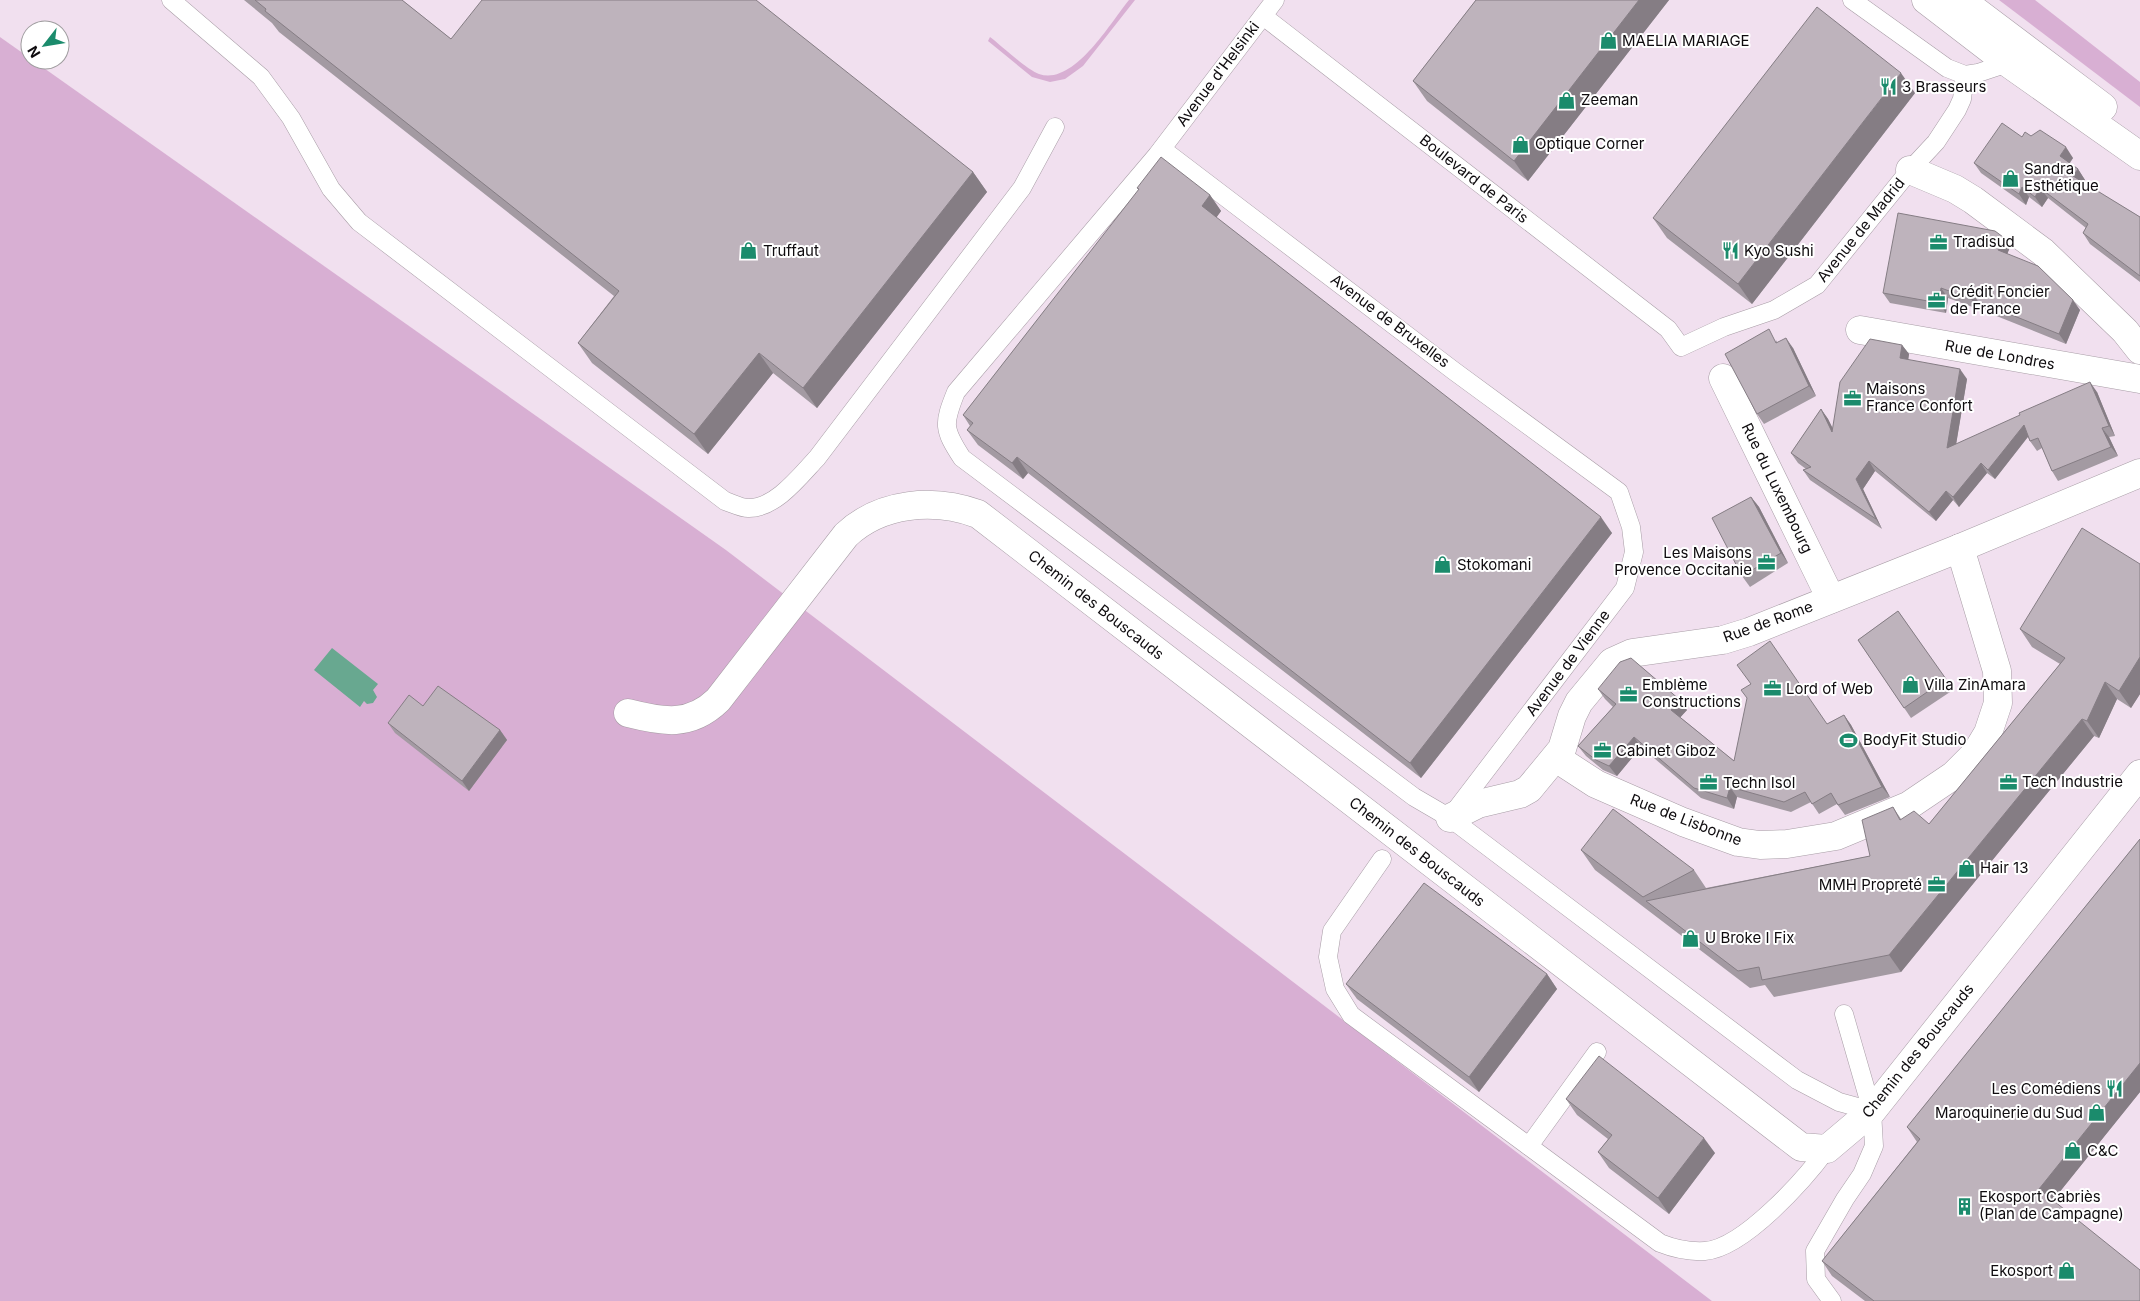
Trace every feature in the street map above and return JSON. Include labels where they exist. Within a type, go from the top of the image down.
[{"type":"street","points":[[1926,0],[2008,63],[2140,156]]},
{"type":"street","points":[[1961,0],[2140,134]]},
{"type":"street","points":[[1910,170],[1967,196],[2043,252],[2125,331],[2140,350]]},
{"type":"street","name":"Rue de Londres","points":[[1860,330],[2140,379]]},
{"type":"street","name":"Rue du Luxembourg","points":[[1723,378],[1831,599]]},
{"type":"street","name":"Rue de Rome","points":[[1450,818],[1478,804],[1520,794],[1529,789],[1556,758],[1564,744],[1572,716],[1579,702],[1612,662],[1632,653],[1723,640],[1749,632],[1960,548],[2140,473]]},
{"type":"street","name":"Chemin des Bouscauds","points":[[628,713],[656,720],[679,720],[696,716],[708,710],[718,700],[846,535],[862,522],[885,511],[933,504],[978,514],[1801,1147],[1827,1148],[1872,1111],[2140,774]]},
{"type":"street","name":"Rue de Lisbonne","points":[[1556,758],[1596,784],[1683,822],[1738,842],[1760,845],[1787,844],[1836,836],[1908,806],[1954,775],[1976,753],[1988,733],[1998,703],[1997,671],[1960,548]]},
{"type":"lane","points":[[171,0],[260,77],[291,118],[331,189],[358,222],[725,501],[748,508],[767,503],[790,489],[816,458],[1022,188],[1055,127]]},
{"type":"lane","name":"Avenue d'Helsinki","points":[[1275,0],[1162,148],[956,392],[948,414],[948,436],[962,458],[1406,791],[1450,818],[1797,1080],[1839,1102],[1872,1111]]},
{"type":"lane","points":[[1852,0],[1947,68],[1965,75],[1978,73],[2008,63]]},
{"type":"lane","name":"Boulevard de Paris","points":[[1263,16],[1668,329],[1681,347]]},
{"type":"lane","name":"Avenue de Madrid","points":[[1681,347],[1717,330],[1774,310],[1817,285],[1910,170],[1936,142],[1962,99],[1965,75]]},
{"type":"lane","name":"Avenue de Bruxelles","points":[[1162,148],[1467,380],[1619,492]]},
{"type":"lane","name":"Avenue de Vienne","points":[[1450,818],[1625,588],[1634,552],[1631,527],[1619,492]]},
{"type":"lane","points":[[1382,859],[1332,931],[1328,957],[1335,989],[1351,1015],[1660,1243],[1682,1251],[1707,1251],[1733,1242],[1750,1230],[1811,1171],[1827,1148]]},
{"type":"lane","points":[[1832,1301],[1816,1280],[1815,1251],[1862,1174],[1874,1146],[1872,1111],[1844,1014]]},
{"type":"lane","points":[[1529,1146],[1596,1052]]},
{"type":"shaded area","points":[[0,0],[2140,0],[2140,1301],[1712,1301],[726,550],[46,70],[70,70],[70,20],[20,20],[20,52],[0,37]]},
{"type":"shaded area","points":[[1129,0],[1135,0],[1083,66],[1065,79],[1050,82],[1032,77],[988,41],[990,37],[1034,72],[1052,75],[1065,71],[1078,62],[1101,37]]},
{"type":"shaded area","points":[[1999,0],[2035,0],[2140,82],[2140,107]]},
{"type":"shaded area","points":[[0,37],[20,51],[20,70],[47,70],[726,550],[1712,1301],[0,1301]]},
{"type":"shaded area","points":[[332,648],[378,684],[373,690],[377,697],[373,703],[367,704],[364,701],[360,707],[314,670]]},
{"type":"building","name":"Truffaut","points":[[255,0],[402,0],[451,39],[482,0],[756,0],[973,172],[803,388],[759,353],[694,434],[578,343],[619,291],[265,11],[266,9]]},
{"type":"building","points":[[1476,0],[1639,0],[1514,161],[1413,81]]},
{"type":"building","points":[[1817,7],[1901,73],[1738,284],[1653,218]]},
{"type":"building","points":[[2002,123],[2022,137],[2025,132],[2031,136],[2040,130],[2066,147],[2060,156],[2078,169],[2073,176],[2140,217],[2140,276],[2083,233],[2088,224],[2040,188],[2035,197],[2022,187],[2019,194],[1974,163]]},
{"type":"building","points":[[1161,157],[1210,195],[1202,206],[1601,517],[1410,763],[1017,457],[1012,463],[967,430],[973,423],[963,415],[1139,189],[1137,188]]},
{"type":"building","points":[[1898,213],[1995,231],[2003,237],[1998,250],[2038,266],[2073,300],[2059,334],[1977,301],[1972,291],[1971,299],[1941,288],[1939,303],[1883,293]]},
{"type":"building","points":[[1769,329],[1776,343],[1786,338],[1809,386],[1757,414],[1725,354]]},
{"type":"building","points":[[1870,339],[1902,345],[1900,358],[1960,369],[1947,448],[2020,415],[2019,413],[2090,382],[2109,426],[2102,428],[2111,447],[2052,471],[2038,438],[2030,441],[2024,425],[1988,470],[1981,463],[1953,497],[1946,491],[1929,512],[1869,461],[1856,479],[1876,519],[1803,470],[1811,467],[1791,453],[1821,409],[1832,432],[1840,382]]},
{"type":"building","points":[[1751,497],[1781,553],[1742,576],[1712,518]]},
{"type":"building","points":[[2082,528],[2140,564],[2140,657],[2119,691],[2105,682],[2087,721],[2082,719],[1889,955],[1762,980],[1759,967],[1738,971],[1646,901],[1870,856],[1862,820],[1893,807],[1900,820],[1914,811],[1929,824],[2065,658],[2020,629]]},
{"type":"building","points":[[1898,611],[1946,679],[1904,708],[1858,640]]},
{"type":"building","points":[[1770,641],[1827,724],[1844,715],[1882,787],[1838,805],[1831,793],[1812,804],[1805,792],[1784,802],[1730,787],[1727,798],[1694,788],[1634,737],[1609,766],[1596,760],[1578,746],[1616,704],[1598,689],[1620,662],[1631,658],[1680,700],[1671,710],[1734,761],[1747,698],[1741,690],[1751,684],[1737,665]]},
{"type":"building","points":[[438,686],[500,730],[462,781],[388,723],[409,695],[423,706]]},
{"type":"building","points":[[1613,809],[1694,870],[1643,897],[1581,850]]},
{"type":"building","points":[[2140,839],[2140,1063],[2039,1189],[2140,1270],[2140,1301],[1874,1301],[1822,1261],[1920,1139],[1907,1127]]},
{"type":"building","points":[[1424,883],[1547,974],[1469,1077],[1346,984]]},
{"type":"building","points":[[1599,1056],[1704,1138],[1658,1198],[1598,1152],[1612,1135],[1566,1099]]},
{"type":"place","name":"MAELIA MARIAGE","points":[[1608,41]]},
{"type":"place","name":"3 Brasseurs","points":[[1888,87]]},
{"type":"place","name":"Zeeman","points":[[1567,100]]},
{"type":"place","name":"Optique Corner","points":[[1521,144]]},
{"type":"place","name":"Sandra Esthétique","points":[[2010,178]]},
{"type":"place","name":"Tradisud","points":[[1939,242]]},
{"type":"place","name":"Truffaut","points":[[749,251]]},
{"type":"place","name":"Kyo Sushi","points":[[1730,251]]},
{"type":"place","name":"Crédit Foncier de France","points":[[1936,301]]},
{"type":"place","name":"Maisons France Confort","points":[[1852,398]]},
{"type":"place","name":"Les Maisons Provence Occitanie","points":[[1766,562]]},
{"type":"place","name":"Stokomani","points":[[1443,565]]},
{"type":"place","name":"Villa ZinAmara","points":[[1910,685]]},
{"type":"place","name":"Lord of Web","points":[[1772,689]]},
{"type":"place","name":"Emblème Constructions","points":[[1628,694]]},
{"type":"place","name":"BodyFit Studio","points":[[1849,740]]},
{"type":"place","name":"Cabinet Giboz","points":[[1602,751]]},
{"type":"place","name":"Tech Industrie","points":[[2008,782]]},
{"type":"place","name":"Techn Isol","points":[[1709,783]]},
{"type":"place","name":"Hair 13","points":[[1966,868]]},
{"type":"place","name":"MMH Propreté","points":[[1936,885]]},
{"type":"place","name":"U Broke I Fix","points":[[1691,938]]},
{"type":"place","name":"Les Comédiens","points":[[2115,1089]]},
{"type":"place","name":"Maroquinerie du Sud","points":[[2097,1113]]},
{"type":"place","name":"C&C","points":[[2073,1151]]},
{"type":"place","name":"Ekosport Cabriès (Plan de Campagne)","points":[[1965,1206]]},
{"type":"place","name":"Ekosport","points":[[2067,1271]]}]
